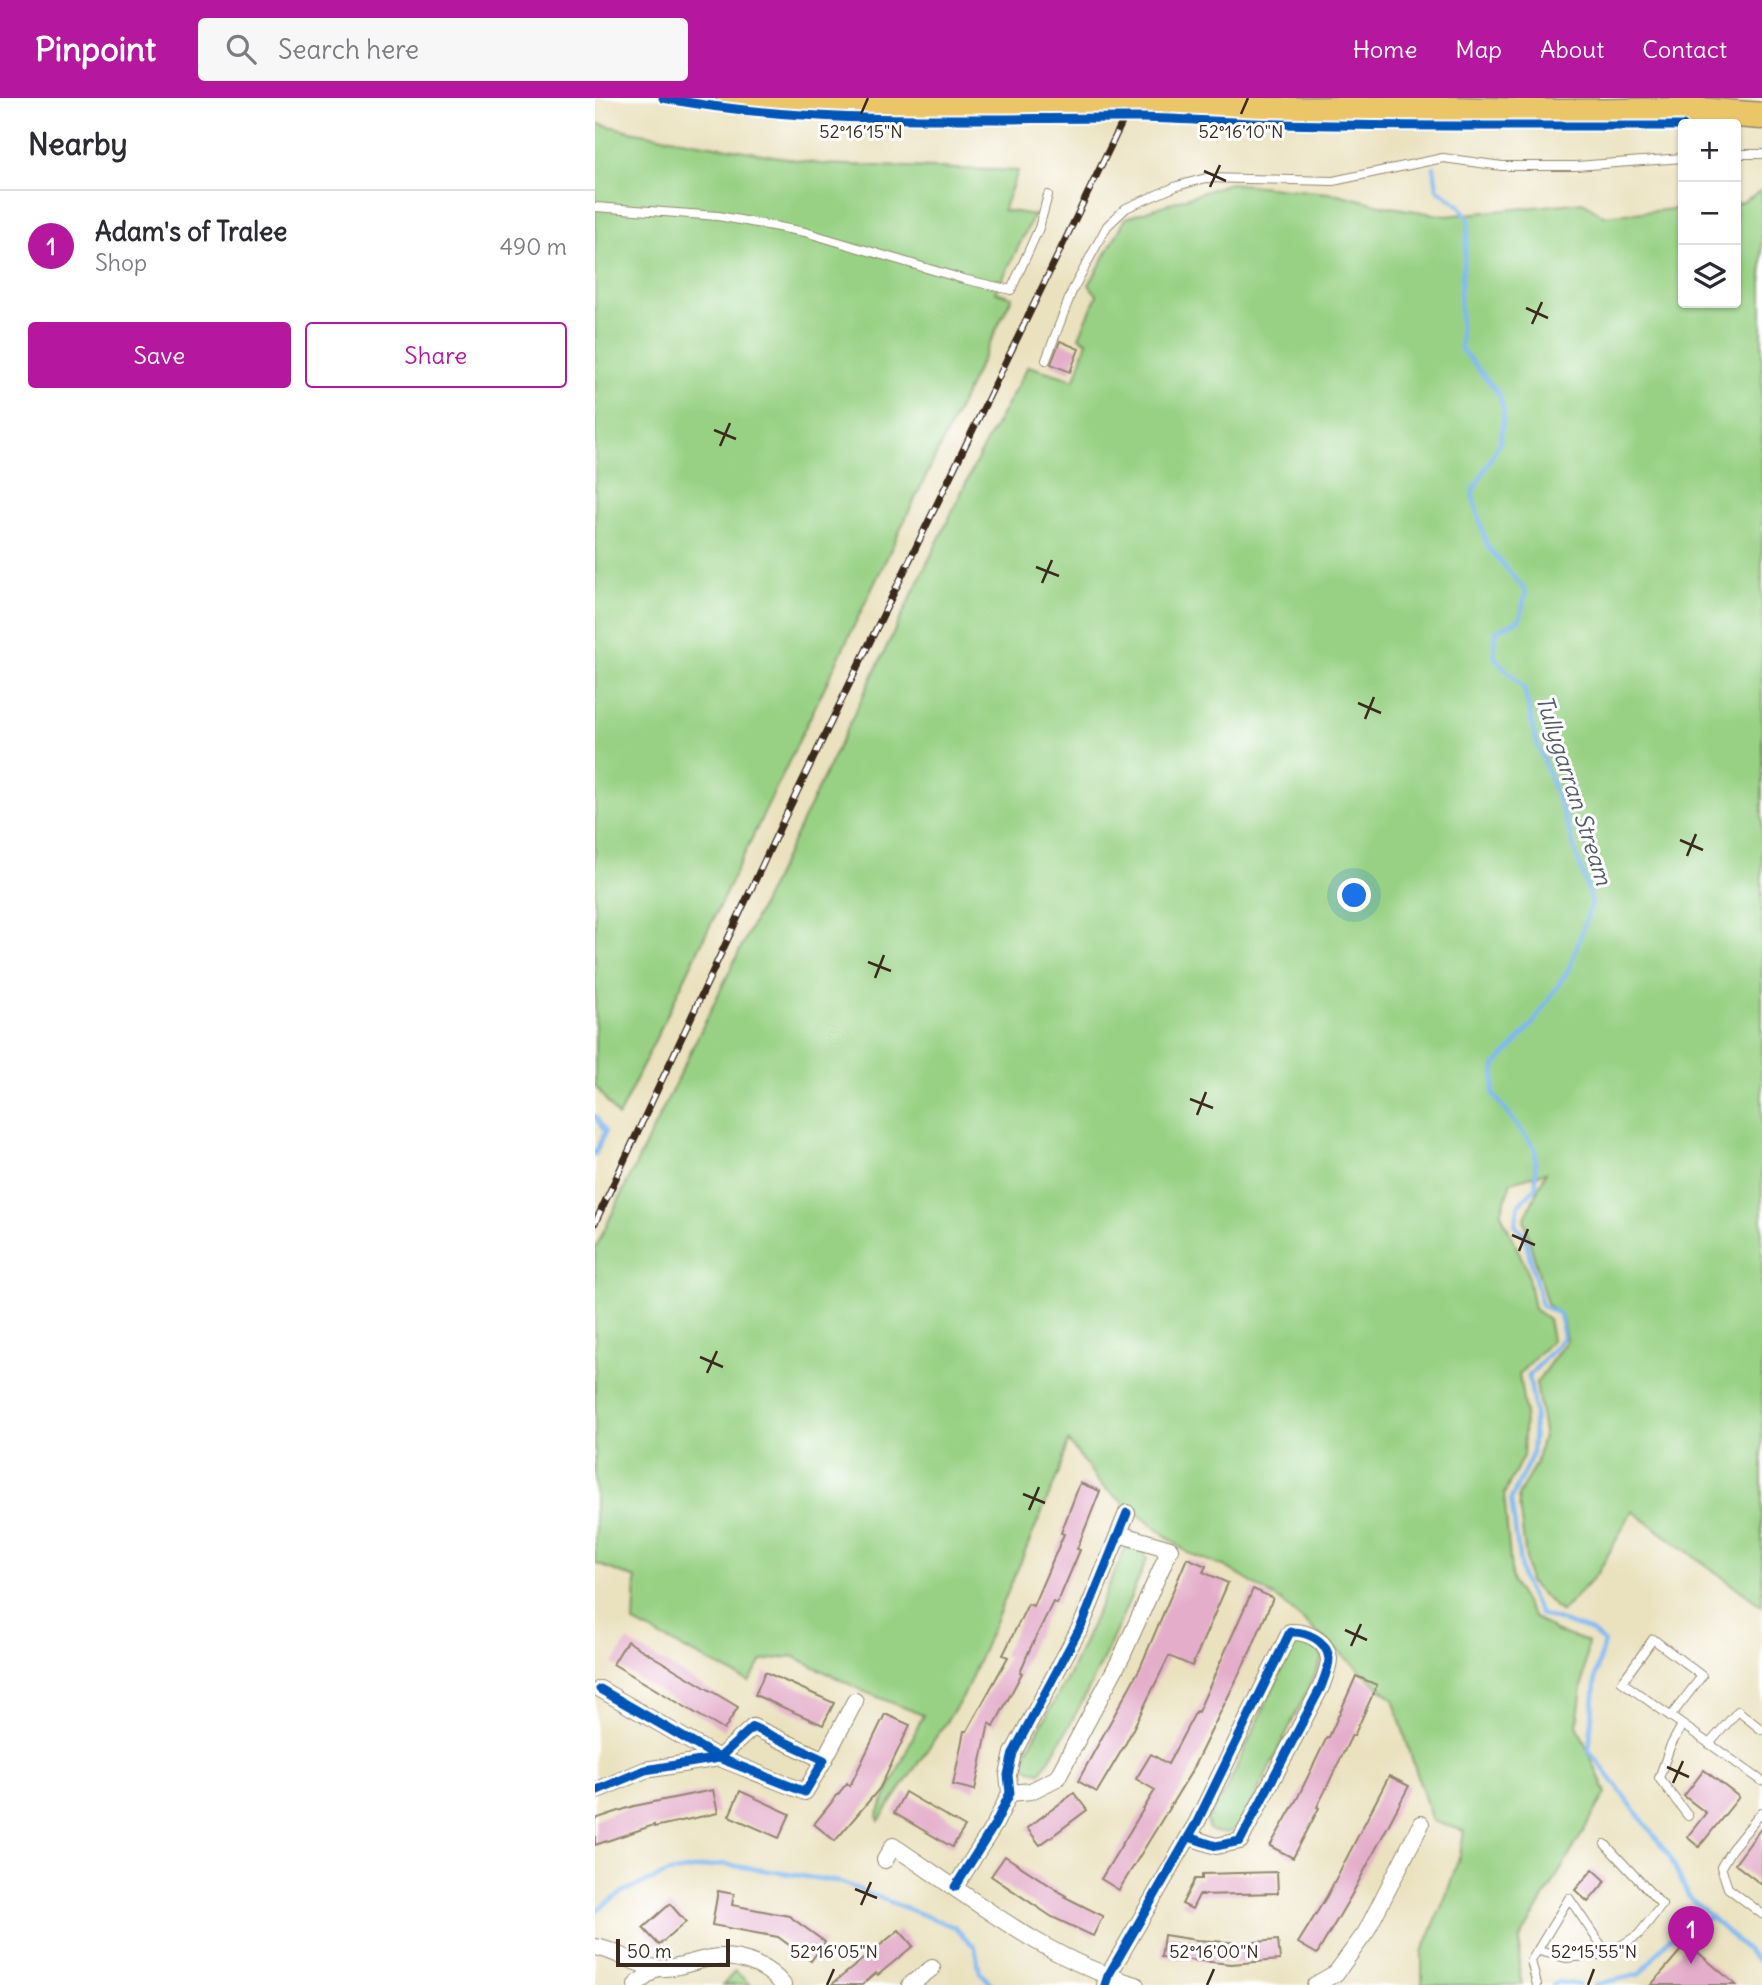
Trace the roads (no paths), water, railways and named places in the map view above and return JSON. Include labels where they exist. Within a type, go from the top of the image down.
[{"type":"main road","points":[[730,98],[921,108],[1151,107],[1270,111],[1415,109],[1559,113],[1698,111],[1762,116]]},
{"type":"street","points":[[955,1887],[995,1824],[1010,1793],[1007,1775],[1013,1753],[1082,1624],[1127,1513]]},
{"type":"street","points":[[1010,1793],[1031,1791],[1057,1778],[1122,1656],[1170,1549],[1119,1534]]},
{"type":"street","points":[[1106,1980],[1189,1836],[1290,1632],[1304,1631],[1324,1645],[1329,1660],[1327,1669],[1321,1687],[1240,1841],[1216,1846],[1189,1836]]},
{"type":"street","points":[[600,1689],[719,1758],[806,1792],[855,1701]]},
{"type":"street","points":[[595,1791],[645,1770],[719,1758],[753,1727],[824,1760]]},
{"type":"street","points":[[1315,1985],[1336,1973],[1366,1932],[1422,1824]]},
{"type":"street","points":[[885,1860],[893,1846],[1045,1948],[1106,1980],[1136,1985]]},
{"type":"street","points":[[595,1947],[656,1968],[686,1965],[720,1956],[751,1962],[777,1977],[783,1985]]},
{"type":"street","points":[[636,1985],[656,1968]]},
{"type":"street","points":[[910,1985],[932,1968]]},
{"type":"lane","points":[[1741,154],[1762,153]]},
{"type":"lane","points":[[1046,360],[1072,291],[1107,226],[1126,208],[1177,186],[1206,178],[1333,181],[1443,158],[1501,166],[1576,166],[1678,158]]},
{"type":"lane","points":[[595,207],[718,216],[805,232],[963,279],[1011,289],[1039,229],[1048,195]]},
{"type":"lane","points":[[1670,1717],[1702,1676],[1653,1639],[1622,1682],[1670,1717],[1762,1781]]},
{"type":"lane","points":[[1709,1744],[1738,1712],[1762,1730]]},
{"type":"lane","points":[[1682,1725],[1670,1747],[1659,1778],[1688,1816]]},
{"type":"lane","points":[[1762,1812],[1731,1850],[1721,1867],[1728,1888],[1762,1914]]},
{"type":"lane","points":[[1539,1951],[1566,1958],[1607,1954],[1638,1935],[1662,1905],[1605,1844]]},
{"type":"lane","points":[[1537,1984],[1531,1961],[1569,1898],[1607,1954]]},
{"type":"waterway","name":"Tullygarran Stream","points":[[1434,167],[1437,189],[1459,205],[1469,220],[1460,293],[1461,349],[1499,394],[1504,412],[1500,442],[1472,493],[1487,546],[1526,591],[1520,619],[1496,631],[1494,657],[1524,688],[1535,737],[1592,903],[1569,969],[1532,1025],[1495,1066],[1493,1094],[1535,1148],[1536,1187],[1519,1204],[1515,1226],[1524,1234],[1542,1306],[1560,1314],[1563,1338],[1529,1376],[1535,1413],[1532,1455],[1511,1499],[1522,1578],[1540,1614],[1589,1630],[1604,1642],[1596,1674],[1589,1750],[1669,1855],[1688,1896],[1762,1964]]},
{"type":"waterway","points":[[595,1116],[605,1132],[595,1154]]},
{"type":"waterway","points":[[595,1911],[624,1891],[669,1873],[723,1864],[840,1882],[954,1927],[975,1947],[980,1973],[993,1985]]},
{"type":"waterway","points":[[1594,1985],[1640,1974],[1669,1939],[1691,1925],[1711,1917]]},
{"type":"waterway","points":[[1553,1985],[1559,1982],[1579,1985]]},
{"type":"railway","points":[[595,1223],[782,823],[1134,98]]},
{"type":"place","name":"Adam's of Tralee","points":[[1691,1964]]}]
